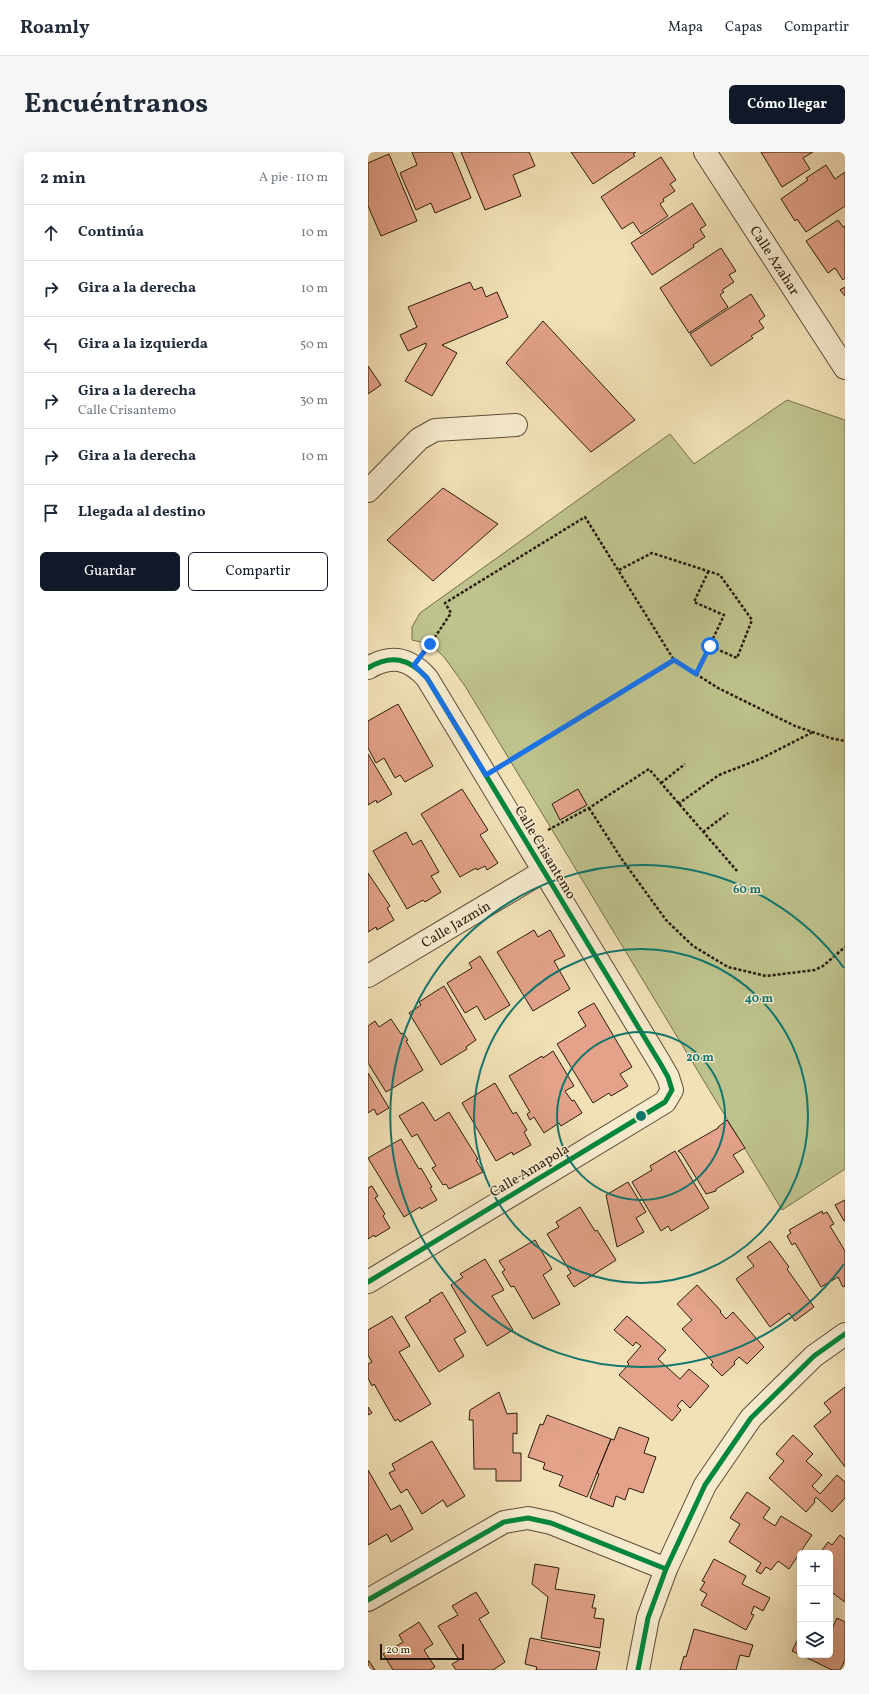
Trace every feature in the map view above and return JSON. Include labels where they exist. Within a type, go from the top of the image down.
[{"type":"street","name":"Calle Azahar","points":[[705,152],[845,368]]},
{"type":"street","points":[[368,491],[419,439],[435,430],[516,426]]},
{"type":"street","points":[[368,668],[377,663],[388,660],[409,663]]},
{"type":"street","name":"Calle Crisantemo","points":[[409,663],[427,678],[660,1062]]},
{"type":"street","name":"Calle Jazmín","points":[[368,976],[544,870]]},
{"type":"street","name":"Calle Amapola","points":[[368,1282],[665,1102],[672,1090],[668,1077],[660,1062]]},
{"type":"street","points":[[638,1670],[648,1618],[666,1569],[705,1485],[751,1418],[814,1356],[845,1334]]},
{"type":"street","points":[[368,1600],[504,1522],[528,1518],[558,1525],[666,1569]]},
{"type":"path","points":[[409,663],[451,613],[445,603],[586,517],[674,660],[742,700],[795,726],[830,738],[845,741]]},
{"type":"path","points":[[619,570],[652,553],[709,570],[720,575],[752,620],[737,658],[710,646]]},
{"type":"path","points":[[696,674],[724,615],[694,602],[709,570]]},
{"type":"path","points":[[486,775],[674,660]]},
{"type":"path","points":[[678,804],[720,776],[760,759],[814,732]]},
{"type":"path","points":[[661,783],[685,764]]},
{"type":"path","points":[[526,842],[588,808],[649,768],[678,804],[737,871]]},
{"type":"path","points":[[588,808],[625,864],[666,920],[693,946],[728,967],[766,976],[815,970],[823,966],[845,947]]},
{"type":"path","points":[[703,832],[728,813]]},
{"type":"green space","points":[[787,400],[845,420],[845,1169],[782,1210],[465,686],[444,657],[430,644],[412,640],[412,627],[420,613],[670,434],[694,464]]},
{"type":"building","points":[[412,152],[452,152],[471,198],[435,213],[431,203],[416,210],[400,173],[417,165]]},
{"type":"building","points":[[461,152],[529,152],[535,166],[513,175],[521,196],[485,210]]},
{"type":"building","points":[[571,152],[636,152],[633,154],[635,156],[593,184]]},
{"type":"building","points":[[761,152],[813,152],[803,158],[810,169],[782,187]]},
{"type":"building","points":[[389,154],[417,221],[381,236],[368,206],[368,163]]},
{"type":"building","points":[[661,157],[676,180],[670,184],[675,191],[663,199],[664,201],[660,204],[668,216],[641,234],[633,222],[622,229],[601,197]]},
{"type":"building","points":[[826,165],[835,179],[845,172],[845,206],[806,232],[797,219],[795,221],[781,199],[808,180],[806,178]]},
{"type":"building","points":[[692,203],[706,225],[700,229],[705,237],[693,245],[694,247],[652,275],[631,243]]},
{"type":"building","points":[[838,220],[843,227],[845,226],[845,278],[843,280],[835,268],[828,273],[806,241]]},
{"type":"building","points":[[721,248],[736,271],[729,275],[734,282],[722,290],[724,292],[720,295],[728,307],[689,333],[660,288]]},
{"type":"building","points":[[470,282],[474,290],[482,287],[486,297],[497,292],[508,317],[442,345],[457,353],[432,396],[405,381],[426,346],[426,343],[408,351],[400,335],[417,327],[408,307]]},
{"type":"building","points":[[845,287],[845,296],[840,290]]},
{"type":"building","points":[[751,294],[765,316],[759,321],[764,328],[751,336],[753,338],[711,366],[690,334]]},
{"type":"building","points":[[543,321],[635,420],[591,452],[506,363]]},
{"type":"building","points":[[368,366],[381,385],[368,394]]},
{"type":"building","points":[[443,488],[498,524],[433,581],[387,540]]},
{"type":"building","points":[[398,704],[433,766],[405,782],[400,775],[395,778],[384,758],[376,763],[368,748],[368,721]]},
{"type":"building","points":[[368,754],[392,794],[377,803],[376,800],[368,805]]},
{"type":"building","points":[[462,789],[488,830],[480,835],[498,863],[487,870],[485,866],[477,870],[476,868],[460,877],[421,814]]},
{"type":"building","points":[[578,789],[587,805],[560,820],[552,804]]},
{"type":"building","points":[[406,832],[413,845],[421,840],[439,872],[431,876],[441,892],[425,902],[423,900],[407,909],[373,851]]},
{"type":"building","points":[[368,873],[390,906],[387,908],[394,920],[377,930],[376,927],[368,932]]},
{"type":"building","points":[[534,930],[538,937],[550,930],[565,956],[554,961],[570,989],[533,1011],[497,952]]},
{"type":"building","points":[[480,956],[510,1005],[485,1020],[477,1006],[465,1013],[447,983],[472,968],[469,963]]},
{"type":"building","points":[[444,986],[476,1040],[466,1047],[467,1049],[441,1065],[409,1013],[421,1005],[419,1002]]},
{"type":"building","points":[[594,1003],[632,1067],[620,1074],[628,1086],[611,1096],[609,1093],[593,1103],[557,1044],[586,1026],[578,1012]]},
{"type":"building","points":[[391,1019],[401,1034],[403,1033],[408,1040],[406,1041],[423,1070],[386,1092],[368,1063],[368,1026],[375,1021],[379,1027]]},
{"type":"building","points":[[553,1051],[574,1086],[565,1091],[572,1101],[574,1100],[582,1113],[561,1126],[559,1123],[544,1133],[534,1117],[530,1120],[527,1114],[530,1112],[509,1076]]},
{"type":"building","points":[[368,1073],[389,1108],[377,1115],[374,1109],[368,1113]]},
{"type":"building","points":[[495,1083],[513,1114],[516,1112],[527,1130],[524,1132],[531,1145],[513,1155],[512,1152],[496,1161],[462,1103]]},
{"type":"building","points":[[423,1102],[435,1121],[449,1112],[478,1159],[476,1160],[483,1172],[449,1189],[446,1184],[443,1185],[432,1168],[436,1166],[417,1134],[412,1137],[399,1116]]},
{"type":"building","points":[[727,1120],[745,1148],[733,1155],[744,1172],[716,1189],[716,1191],[706,1194],[681,1153],[678,1151],[718,1128]]},
{"type":"building","points":[[401,1139],[419,1169],[421,1168],[432,1187],[430,1188],[437,1200],[421,1209],[420,1207],[404,1217],[368,1158]]},
{"type":"building","points":[[675,1151],[709,1208],[671,1231],[668,1226],[661,1231],[632,1182],[652,1170],[650,1166]]},
{"type":"building","points":[[628,1182],[646,1212],[636,1218],[644,1232],[617,1247],[606,1195]]},
{"type":"building","points":[[372,1186],[378,1196],[375,1198],[385,1214],[383,1216],[390,1228],[375,1237],[374,1235],[368,1239],[368,1188]]},
{"type":"building","points":[[845,1200],[845,1221],[844,1221],[835,1205]]},
{"type":"building","points":[[580,1207],[616,1260],[574,1287],[567,1276],[571,1273],[547,1234],[559,1227],[556,1222]]},
{"type":"building","points":[[822,1211],[823,1214],[827,1212],[834,1224],[830,1226],[845,1251],[845,1286],[843,1287],[838,1277],[821,1287],[795,1243],[792,1245],[787,1236],[791,1233],[789,1230]]},
{"type":"building","points":[[535,1240],[552,1269],[543,1275],[560,1304],[533,1319],[514,1286],[511,1287],[502,1272],[505,1270],[499,1261]]},
{"type":"building","points":[[770,1241],[789,1267],[787,1269],[814,1307],[795,1321],[789,1313],[770,1327],[736,1279],[754,1266],[747,1257]]},
{"type":"building","points":[[485,1259],[504,1290],[492,1296],[513,1330],[487,1346],[451,1285],[463,1277],[460,1274]]},
{"type":"building","points":[[697,1285],[721,1311],[720,1312],[726,1319],[733,1312],[764,1347],[747,1364],[739,1357],[734,1362],[735,1364],[722,1376],[711,1365],[713,1362],[682,1329],[692,1320],[677,1304]]},
{"type":"building","points":[[442,1292],[466,1332],[454,1339],[464,1356],[439,1372],[405,1317],[431,1301],[429,1300]]},
{"type":"building","points":[[392,1316],[410,1346],[399,1352],[431,1404],[400,1422],[398,1419],[395,1421],[374,1384],[372,1386],[368,1378],[368,1364],[372,1362],[368,1355],[368,1330]]},
{"type":"building","points":[[627,1316],[666,1350],[658,1359],[680,1379],[689,1369],[709,1386],[690,1408],[682,1400],[677,1406],[681,1410],[672,1421],[619,1375],[629,1364],[627,1362],[641,1346],[636,1342],[633,1346],[614,1330]]},
{"type":"building","points":[[845,1387],[845,1467],[814,1426],[831,1412],[824,1403]]},
{"type":"building","points":[[499,1392],[507,1414],[517,1413],[517,1434],[513,1433],[513,1453],[521,1453],[521,1481],[496,1481],[496,1469],[474,1469],[473,1420],[469,1420],[470,1410]]},
{"type":"building","points":[[368,1407],[372,1413],[368,1415]]},
{"type":"building","points":[[547,1415],[611,1439],[587,1497],[559,1486],[563,1476],[543,1469],[545,1463],[528,1457],[540,1424],[543,1425]]},
{"type":"building","points":[[619,1427],[649,1438],[644,1453],[656,1457],[643,1493],[629,1488],[625,1500],[616,1496],[613,1507],[590,1498],[599,1474],[597,1473],[611,1439],[614,1440]]},
{"type":"building","points":[[793,1435],[813,1454],[806,1461],[822,1475],[812,1486],[820,1494],[837,1475],[845,1482],[845,1498],[832,1512],[816,1497],[814,1500],[815,1502],[806,1512],[769,1478],[784,1461],[776,1454]]},
{"type":"building","points":[[432,1441],[465,1496],[447,1507],[443,1500],[422,1514],[407,1489],[401,1493],[389,1473],[395,1470],[392,1464]]},
{"type":"building","points":[[368,1470],[391,1510],[400,1505],[413,1529],[391,1542],[387,1534],[368,1545]]},
{"type":"building","points":[[747,1492],[770,1508],[763,1518],[775,1526],[781,1516],[812,1535],[802,1550],[797,1550],[797,1557],[789,1569],[778,1561],[771,1570],[766,1567],[761,1574],[756,1571],[761,1563],[729,1542],[740,1524],[730,1518]]},
{"type":"building","points":[[840,1535],[845,1539],[845,1602],[833,1593],[833,1550],[822,1550],[828,1542],[832,1545]]},
{"type":"building","points":[[714,1559],[746,1576],[742,1584],[770,1598],[763,1611],[754,1606],[751,1614],[754,1615],[746,1630],[701,1605],[707,1594],[700,1590],[705,1582],[702,1581]]},
{"type":"building","points":[[535,1564],[559,1568],[555,1589],[595,1595],[592,1608],[596,1608],[594,1618],[604,1619],[600,1648],[541,1638],[548,1597],[532,1584]]},
{"type":"building","points":[[476,1592],[489,1613],[479,1619],[505,1662],[493,1670],[456,1670],[452,1664],[459,1660],[438,1626],[458,1615],[452,1606]]},
{"type":"building","points":[[837,1618],[845,1622],[845,1660],[840,1670],[832,1670],[807,1658],[833,1658],[833,1627]]},
{"type":"building","points":[[419,1622],[433,1644],[424,1650],[435,1667],[430,1670],[393,1670],[383,1654],[403,1642],[399,1635]]},
{"type":"building","points":[[694,1629],[753,1645],[749,1657],[740,1655],[736,1670],[680,1670],[684,1656],[686,1657]]},
{"type":"building","points":[[530,1638],[600,1652],[596,1670],[536,1670],[537,1667],[525,1664]]},
{"type":"building","points":[[797,1641],[797,1654],[792,1651]]},
{"type":"building","points":[[369,1661],[375,1670],[368,1670]]},
{"type":"cycle path","points":[[368,668],[384,661],[399,660],[413,666],[427,678],[660,1063],[668,1077],[672,1090],[665,1102],[368,1282]]},
{"type":"cycle path","points":[[638,1670],[648,1618],[666,1569],[705,1485],[751,1418],[814,1356],[845,1334]]},
{"type":"cycle path","points":[[368,1600],[504,1522],[528,1518],[551,1523],[666,1569]]},
{"type":"route","points":[[430,644],[414,665],[427,678],[486,775],[674,660],[696,674],[710,646]]}]
